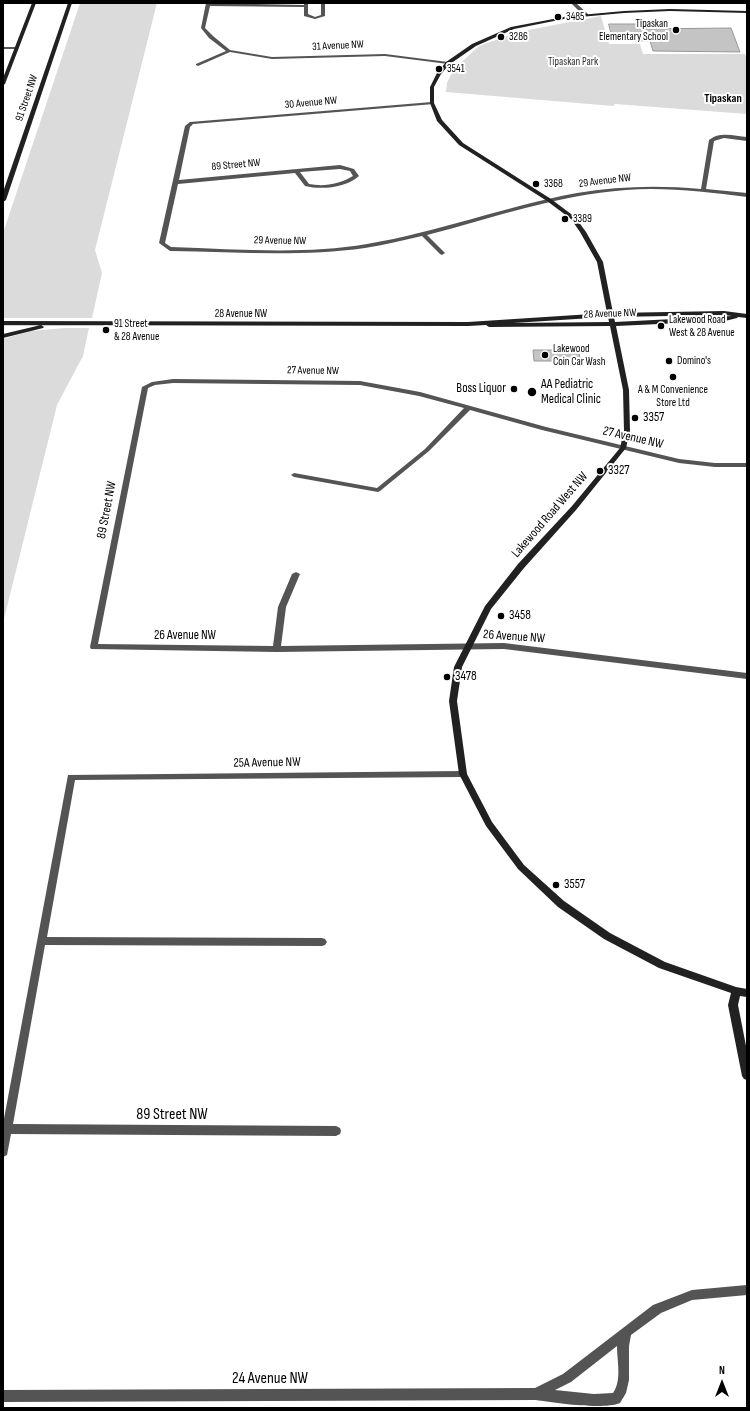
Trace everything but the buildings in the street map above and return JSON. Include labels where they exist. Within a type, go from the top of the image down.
[{"type":"street","points":[[3,84],[34,3]]},
{"type":"street","name":"91 Street NW","points":[[3,200],[69,3]]},
{"type":"street","points":[[208,4],[306,4],[306,15],[315,18],[323,16],[323,3]]},
{"type":"street","points":[[574,3],[586,15]]},
{"type":"street","name":"31 Avenue NW","points":[[208,4],[203,28],[211,37],[229,51],[272,58],[385,55],[448,63]]},
{"type":"street","name":"Lakewood Road West NW","points":[[747,12],[670,10],[586,15],[513,28],[474,45],[448,63],[439,73],[432,87],[432,103],[440,121],[461,144],[549,200],[573,218],[590,244],[600,262],[626,390],[627,431],[623,448],[574,508],[521,566],[488,608],[458,667],[453,701],[464,774],[489,824],[520,866],[561,904],[607,936],[662,965],[747,994]]},
{"type":"street","points":[[3,48],[17,48]]},
{"type":"street","points":[[198,65],[229,51]]},
{"type":"street","name":"30 Avenue NW","points":[[177,182],[188,126],[192,123],[432,103]]},
{"type":"street","points":[[703,190],[712,140],[716,137],[747,139]]},
{"type":"street","name":"89 Street NW","points":[[177,182],[343,167],[352,170],[356,176],[347,181],[317,187],[307,185],[297,172]]},
{"type":"street","name":"29 Avenue NW","points":[[177,182],[162,244],[170,249],[316,251],[367,245],[422,233],[549,200],[608,190],[638,187],[703,190],[747,195]]},
{"type":"street","points":[[422,233],[442,253]]},
{"type":"street","name":"28 Avenue NW","points":[[479,324],[496,321],[611,315],[724,314],[744,316]]},
{"type":"street","name":"28 Avenue NW","points":[[3,323],[479,324],[497,326],[612,324],[725,319],[744,316]]},
{"type":"street","points":[[3,336],[60,324]]},
{"type":"street","name":"27 Avenue NW","points":[[154,383],[173,381],[360,383],[420,394],[544,429],[679,461],[715,465],[747,465]]},
{"type":"street","name":"89 Street NW","points":[[94,647],[145,387],[154,383]]},
{"type":"street","points":[[294,475],[378,490],[428,450],[469,407]]},
{"type":"street","points":[[277,649],[282,607],[296,574]]},
{"type":"street","name":"26 Avenue NW","points":[[94,647],[277,649],[504,646],[747,676]]},
{"type":"street","name":"25A Avenue NW","points":[[41,941],[70,778],[464,774]]},
{"type":"street","points":[[3,1152],[41,941],[322,942]]},
{"type":"street","points":[[736,991],[733,1005],[747,1076]]},
{"type":"street","name":"89 Street NW","points":[[7,1129],[336,1130]]},
{"type":"street","name":"24 Avenue NW","points":[[536,1394],[567,1378],[657,1309],[692,1296],[747,1290]]},
{"type":"street","name":"24 Avenue NW","points":[[3,1396],[536,1394],[594,1400],[616,1399],[620,1394],[624,1380],[623,1346],[627,1331]]},
{"type":"green space","points":[[80,3],[157,3],[95,250],[102,273],[92,318],[3,318],[3,233]]},
{"type":"green space","name":"Tipaskan Park","points":[[601,16],[609,44],[640,44],[643,54],[745,54],[747,59],[747,114],[615,104],[613,106],[446,92],[447,83],[453,70],[479,46],[518,32]]},
{"type":"green space","points":[[65,328],[89,328],[83,356],[57,405],[3,623],[3,339],[31,331]]},
{"type":"place","name":"3485","points":[[558,17]]},
{"type":"place","name":"Tipaskan Elementary School","points":[[676,30]]},
{"type":"place","name":"3286","points":[[501,37]]},
{"type":"place","name":"3541","points":[[439,69]]},
{"type":"place","name":"3368","points":[[536,184]]},
{"type":"place","name":"3389","points":[[565,219]]},
{"type":"place","name":"Lakewood Road West & 28 Avenue","points":[[661,326]]},
{"type":"place","name":"91 Street & 28 Avenue","points":[[106,330]]},
{"type":"place","name":"Lakewood Coin Car Wash","points":[[545,355]]},
{"type":"place","name":"Domino's","points":[[669,361]]},
{"type":"place","name":"A & M Convenience Store Ltd","points":[[673,377]]},
{"type":"place","name":"Boss Liquor","points":[[514,389]]},
{"type":"place","name":"AA Pediatric Medical Clinic","points":[[532,392]]},
{"type":"place","name":"3357","points":[[635,418]]},
{"type":"place","name":"3327","points":[[600,471]]},
{"type":"place","name":"3458","points":[[501,616]]},
{"type":"place","name":"3478","points":[[447,677]]},
{"type":"place","name":"3557","points":[[556,885]]},
{"type":"district","name":"Tipaskan","points":[[723,99]]}]
